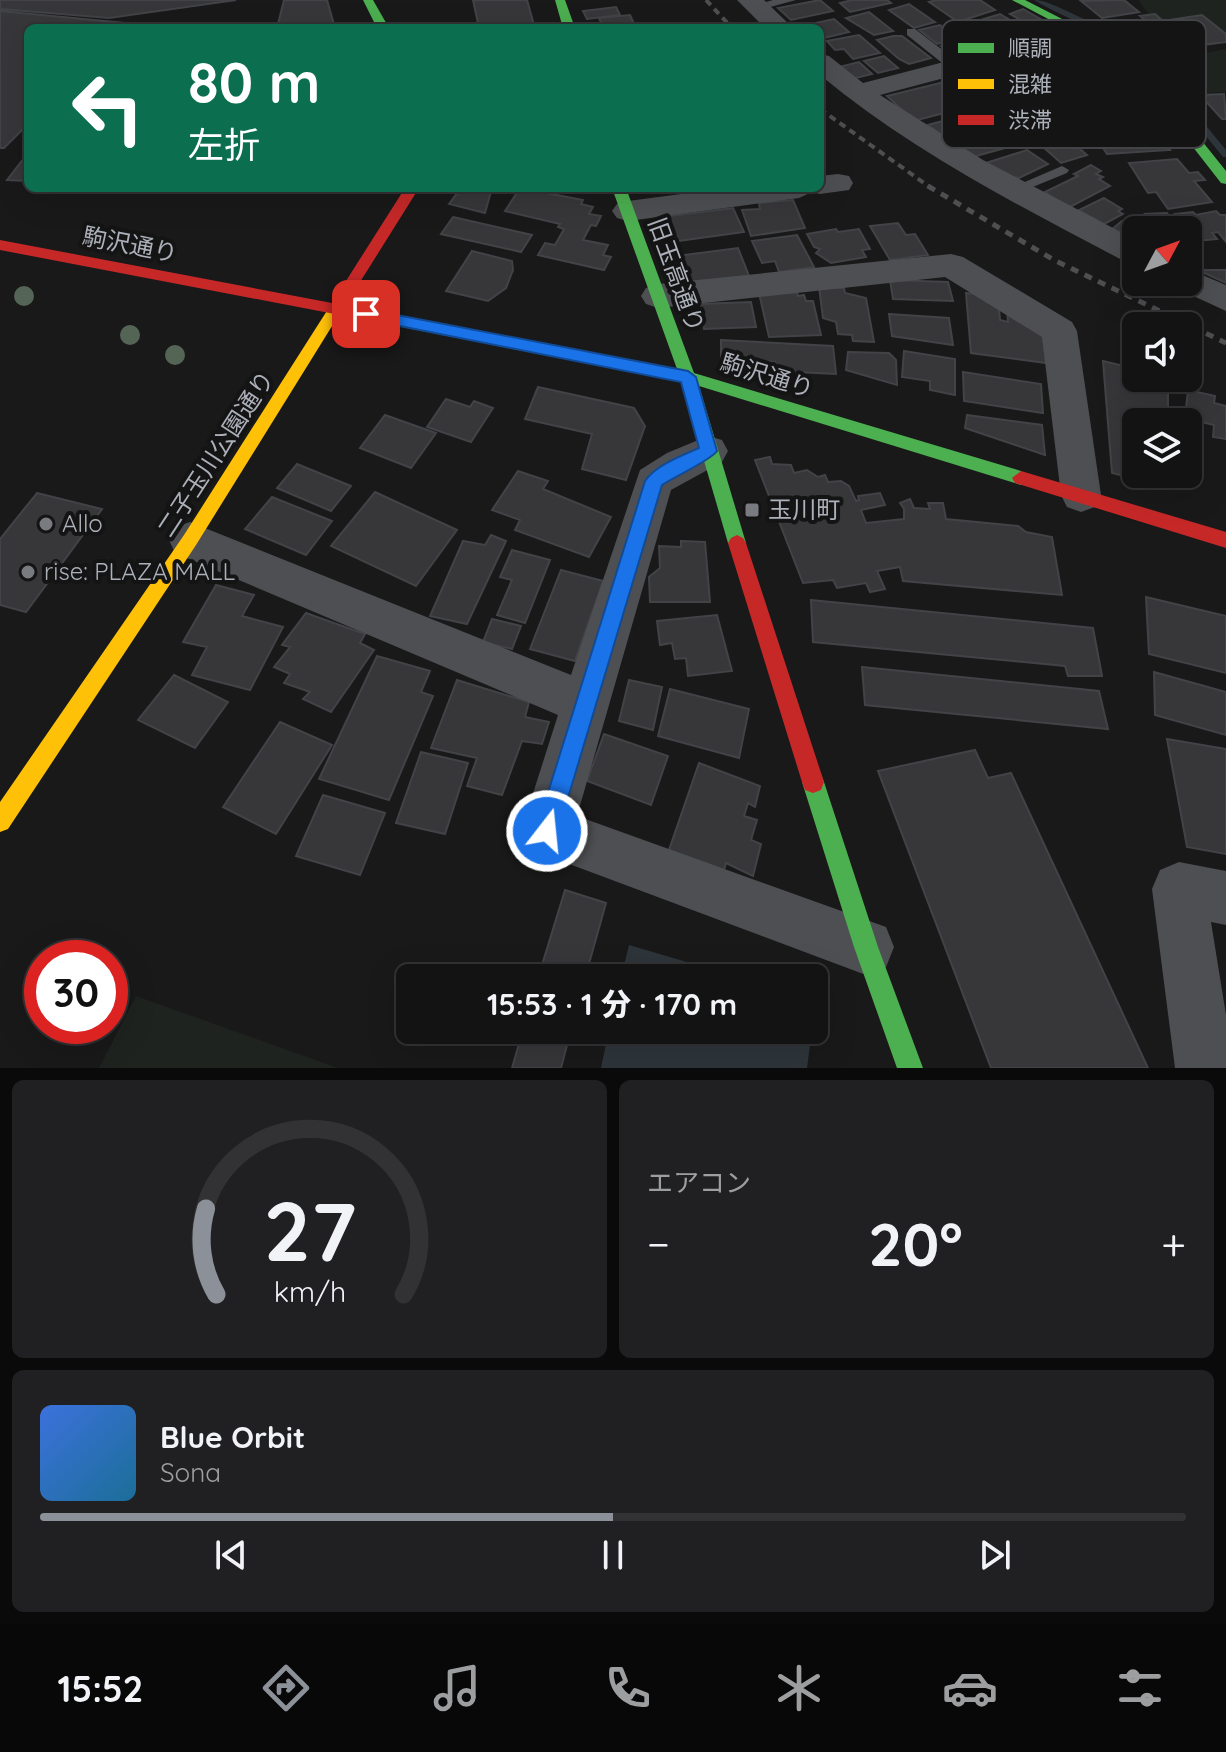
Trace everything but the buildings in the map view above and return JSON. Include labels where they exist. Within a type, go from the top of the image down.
[{"type":"street","points":[[368,0],[381,24]]},
{"type":"street","points":[[560,0],[568,24]]},
{"type":"street","points":[[1017,0],[1059,20]]},
{"type":"street","points":[[753,4],[776,24]]},
{"type":"street","points":[[824,65],[856,93],[942,146]]},
{"type":"street","points":[[856,93],[942,71]]},
{"type":"street","points":[[945,148],[1013,190],[1122,246]]},
{"type":"street","points":[[1200,148],[1226,180]]},
{"type":"street","name":"二子玉川公園通り","points":[[0,821],[190,540],[410,192]]},
{"type":"street","points":[[624,200],[741,192]]},
{"type":"street","name":"旧玉高通り","points":[[624,200],[688,377],[708,451],[866,947],[910,1068]]},
{"type":"street","name":"駒沢通り","points":[[0,245],[688,377],[1226,540]]},
{"type":"street","points":[[658,296],[951,265],[1059,331],[1081,495]]},
{"type":"street","points":[[1202,287],[1226,299]]},
{"type":"street","points":[[708,451],[654,481],[547,831],[866,947]]},
{"type":"street","points":[[190,540],[584,703]]},
{"type":"street","points":[[1205,1068],[1179,889],[1226,898]]},
{"type":"lane","points":[[753,4],[790,0]]},
{"type":"lane","points":[[911,32],[942,56]]},
{"type":"lane","points":[[1013,190],[1062,170]]},
{"type":"shaded area","points":[[1139,0],[1226,0],[1226,39],[1206,35],[1206,20],[1158,20]]},
{"type":"shaded area","points":[[1226,49],[1226,92],[1206,92],[1206,53]]},
{"type":"shaded area","points":[[629,945],[693,964],[624,964]]},
{"type":"shaded area","points":[[136,996],[338,1068],[99,1068],[111,1044],[128,1044],[128,1012]]},
{"type":"shaded area","points":[[606,1044],[810,1044],[807,1068],[601,1068]]},
{"type":"waterway","points":[[1037,0],[1081,20]]},
{"type":"waterway","points":[[1206,131],[1226,155]]},
{"type":"railway","points":[[706,0],[728,24]]},
{"type":"railway","points":[[824,112],[929,187]]},
{"type":"railway","points":[[929,187],[1054,260],[1226,343]]},
{"type":"traffic: fast","points":[[368,0],[381,24]]},
{"type":"traffic: fast","points":[[560,0],[568,24]]},
{"type":"traffic: fast","points":[[1017,0],[1056,20]]},
{"type":"traffic: fast","points":[[1201,148],[1226,180]]},
{"type":"traffic: fast","points":[[620,192],[688,377],[737,543]]},
{"type":"traffic: fast","points":[[366,315],[688,377],[1021,478]]},
{"type":"traffic: fast","points":[[813,782],[866,947],[910,1068]]},
{"type":"traffic: slow","points":[[0,821],[190,540],[335,310]]},
{"type":"traffic: jam","points":[[335,310],[409,192]]},
{"type":"traffic: jam","points":[[0,245],[366,315]]},
{"type":"traffic: jam","points":[[1021,478],[1226,540]]},
{"type":"traffic: jam","points":[[737,543],[813,782]]},
{"type":"place","name":"玉川町","points":[[752,510]]},
{"type":"place","name":"Allo","points":[[46,524]]},
{"type":"place","name":"rise: PLAZA MALL","points":[[28,572]]},
{"type":"route","points":[[366,314],[688,377],[708,451],[654,481],[547,831]]}]
